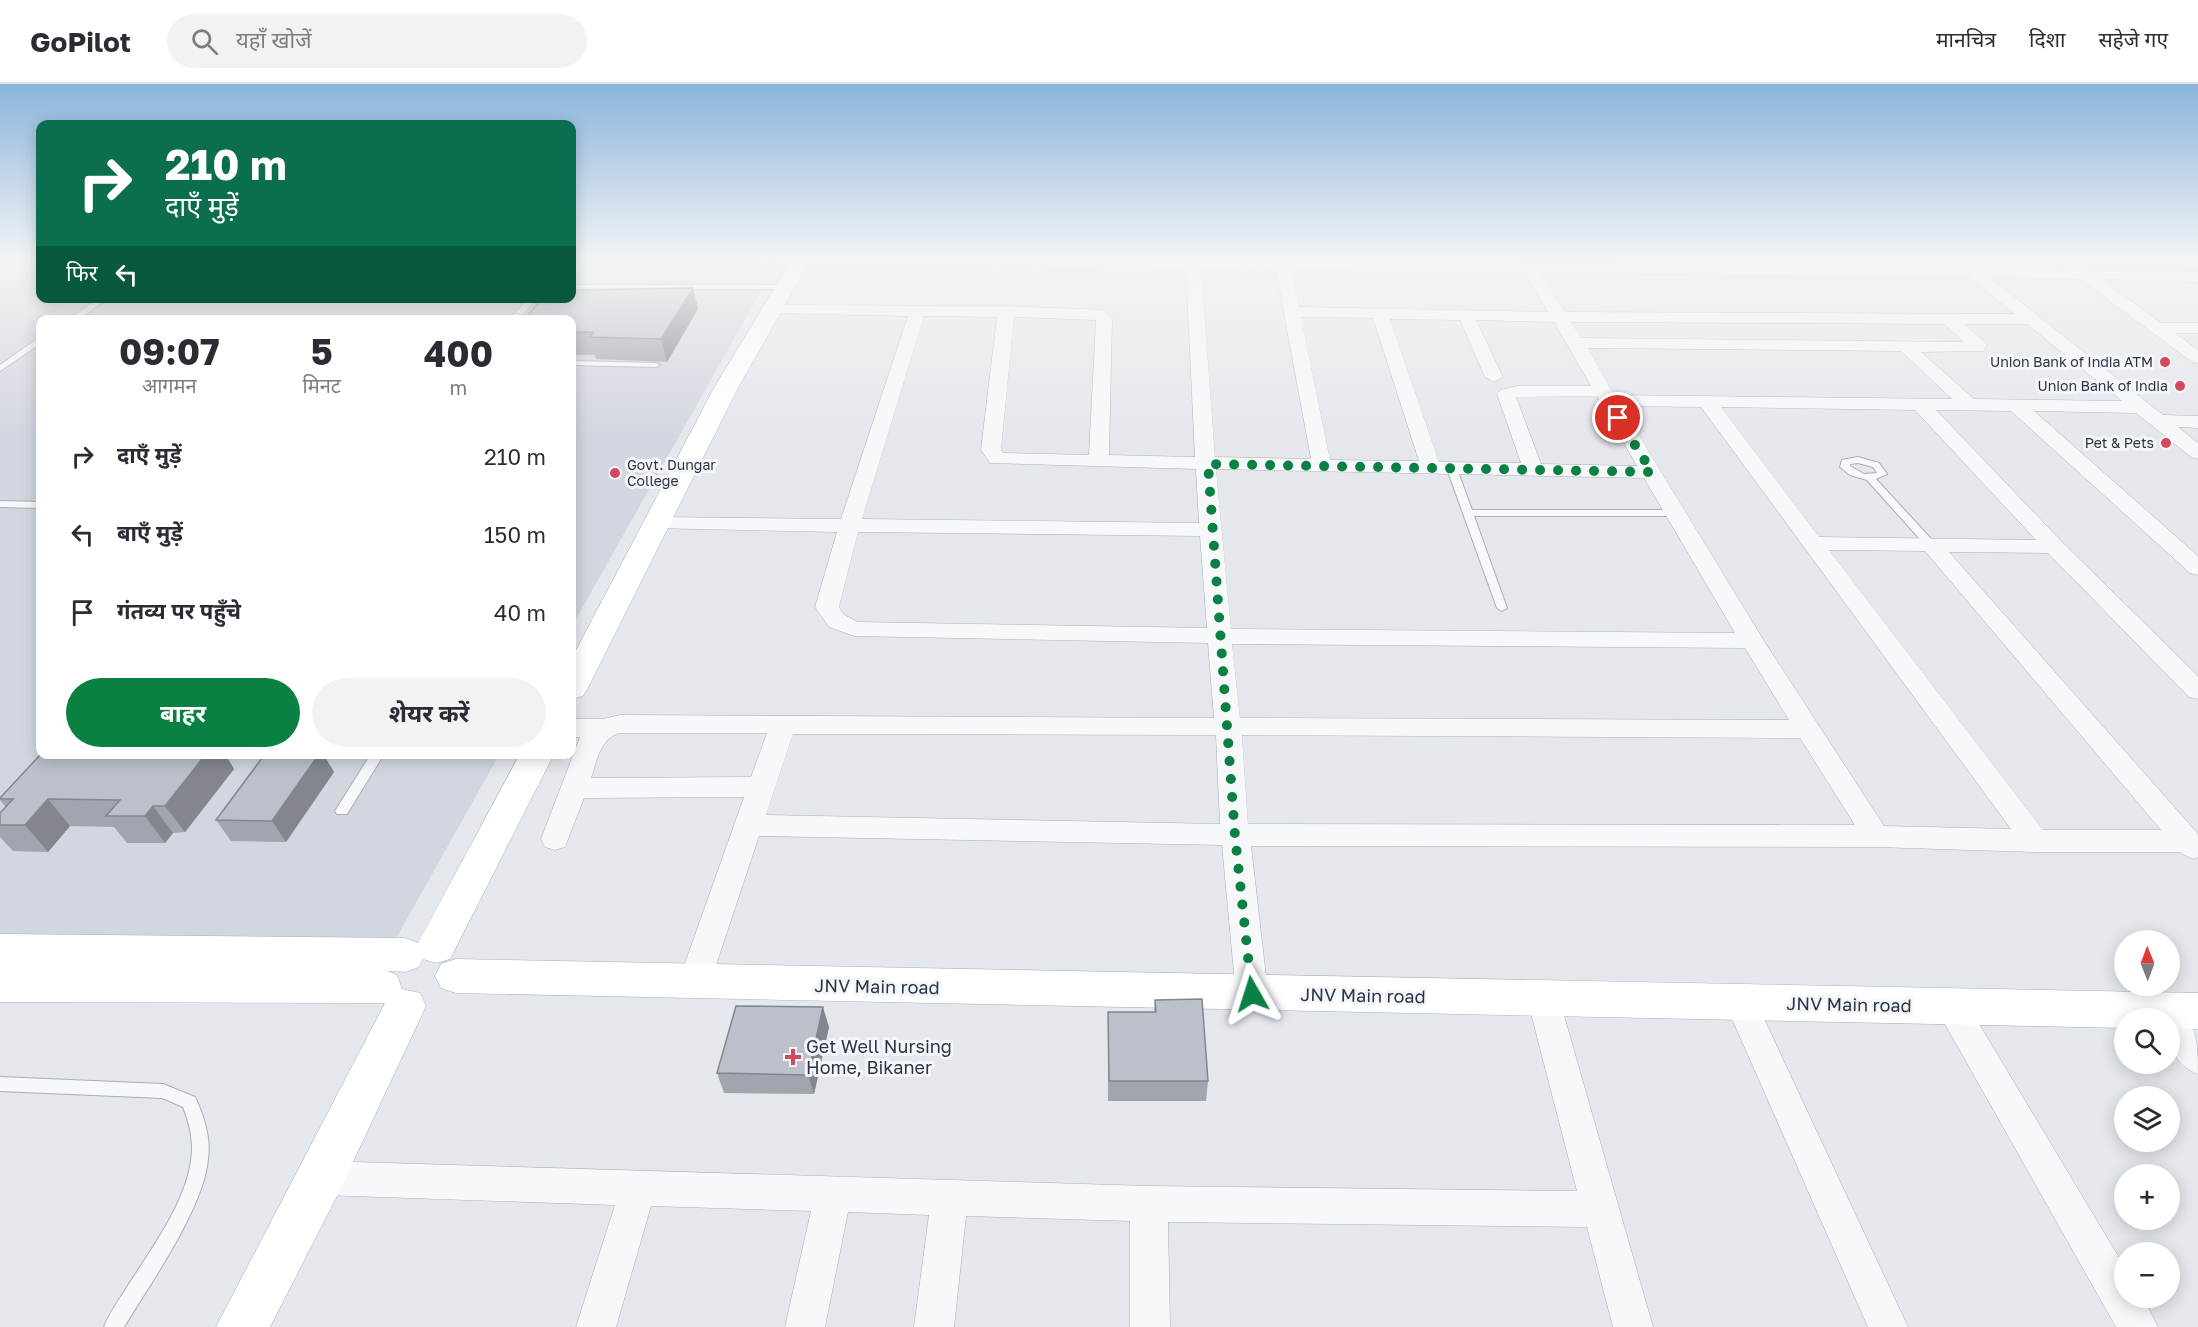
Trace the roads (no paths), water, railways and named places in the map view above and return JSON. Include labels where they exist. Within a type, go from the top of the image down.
[{"type":"street","points":[[576,680],[659,523],[727,386],[766,319]]},
{"type":"street","points":[[915,319],[849,526],[827,607],[830,616],[838,623],[854,629],[1221,636],[1752,641]]},
{"type":"street","points":[[1005,319],[991,450],[992,455],[1005,460],[1652,472]]},
{"type":"street","points":[[1099,462],[1102,319]]},
{"type":"street","points":[[1197,319],[1208,464],[1210,530],[1221,636],[1235,836],[1252,994]]},
{"type":"street","points":[[1292,319],[1322,467]]},
{"type":"street","points":[[1381,319],[1431,469]]},
{"type":"street","points":[[1467,319],[1494,377]]},
{"type":"street","points":[[1562,319],[1605,396],[1752,641],[1876,836]]},
{"type":"street","points":[[1576,343],[1908,349],[1977,348],[1978,345],[1949,319]]},
{"type":"street","points":[[2030,319],[2198,453]]},
{"type":"street","points":[[2148,319],[2198,358]]},
{"type":"street","points":[[2159,328],[2198,328]]},
{"type":"street","points":[[1908,349],[1969,405]]},
{"type":"street","points":[[1533,470],[1506,394],[1518,391],[1708,403],[2140,407]]},
{"type":"street","points":[[1708,403],[2035,841]]},
{"type":"street","points":[[1921,405],[2054,547],[2198,691]]},
{"type":"street","points":[[2017,406],[2198,568]]},
{"type":"street","points":[[2158,421],[2198,422]]},
{"type":"street","points":[[659,523],[1210,530]]},
{"type":"street","points":[[1814,543],[2054,547]]},
{"type":"street","points":[[1930,544],[2192,848]]},
{"type":"street","points":[[576,728],[603,728],[620,724],[1809,729]]},
{"type":"street","points":[[694,983],[783,725]]},
{"type":"street","points":[[555,839],[592,739],[603,728]]},
{"type":"street","points":[[242,1327],[321,1178],[393,997],[389,970],[433,959],[534,759]]},
{"type":"street","points":[[574,788],[762,787]]},
{"type":"street","points":[[750,825],[1235,836],[1876,836],[2192,848]]},
{"type":"street","name":"JNV Main road","points":[[0,951],[433,959],[694,983],[1543,998],[2114,1012]]},
{"type":"street","points":[[0,985],[393,997],[421,1004],[436,997],[448,987],[433,959]]},
{"type":"street","points":[[1543,998],[1633,1327]]},
{"type":"street","points":[[1741,1003],[1888,1327]]},
{"type":"street","points":[[1952,1007],[2138,1327]]},
{"type":"street","points":[[2180,1025],[2198,1059]]},
{"type":"street","points":[[321,1178],[1149,1204],[1600,1209]]},
{"type":"street","points":[[596,1327],[638,1189]]},
{"type":"street","points":[[805,1327],[833,1194]]},
{"type":"street","points":[[934,1327],[950,1198]]},
{"type":"street","points":[[1149,1204],[1150,1327]]},
{"type":"lane","points":[[0,369],[36,344]]},
{"type":"lane","points":[[576,363],[656,365]]},
{"type":"lane","points":[[1452,469],[1502,608]]},
{"type":"lane","points":[[1870,478],[1930,544]]},
{"type":"lane","points":[[0,504],[36,505]]},
{"type":"lane","points":[[1468,513],[1676,513]]},
{"type":"lane","points":[[342,811],[375,759]]},
{"type":"lane","points":[[0,1084],[163,1091],[189,1102],[199,1125],[200,1162],[190,1196],[112,1327]]},
{"type":"place","name":"Union Bank of India ATM","points":[[2165,362]]},
{"type":"place","name":"Union Bank of India","points":[[2180,386]]},
{"type":"place","name":"Pet & Pets","points":[[2166,443]]},
{"type":"place","name":"Govt. Dungar College","points":[[615,473]]},
{"type":"place","name":"Get Well Nursing Home, Bikaner","points":[[793,1057]]}]
